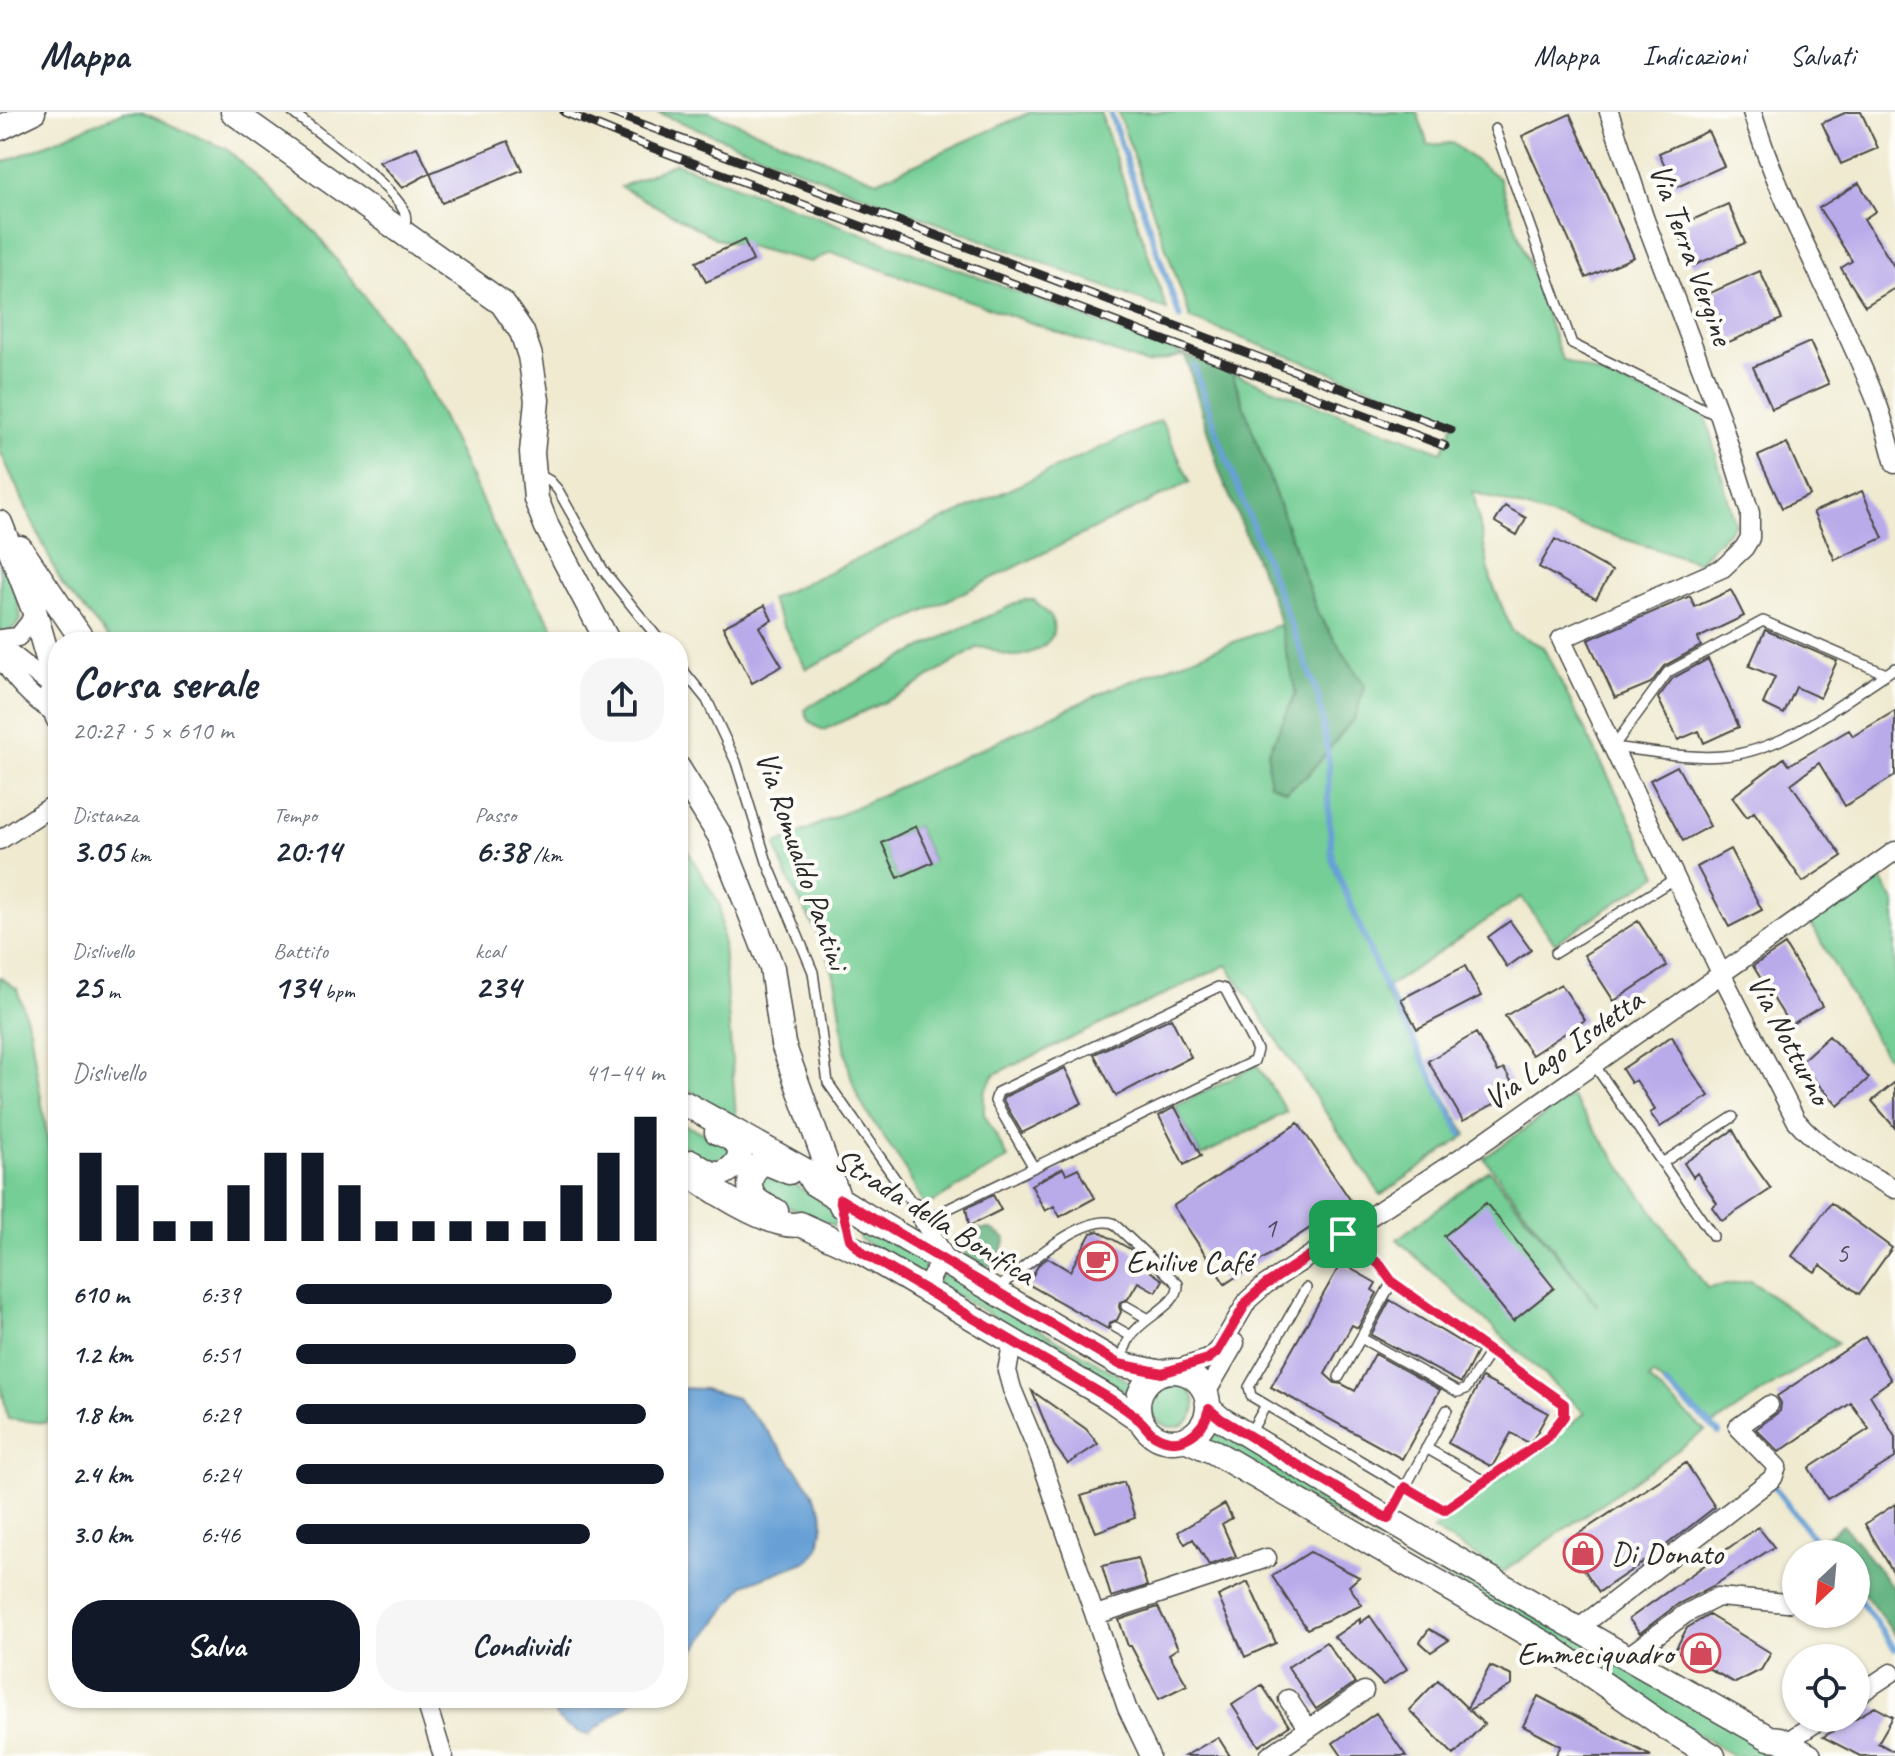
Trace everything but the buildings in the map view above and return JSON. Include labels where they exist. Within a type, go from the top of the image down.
[{"type":"main road","points":[[0,128],[33,112]]},
{"type":"main road","points":[[233,112],[502,303],[522,332],[530,356],[537,400],[532,453],[536,499],[547,527],[603,632]]},
{"type":"main road","points":[[0,520],[34,610],[48,659]]},
{"type":"main road","points":[[0,520],[77,632]]},
{"type":"main road","name":"Via Romualdo Pantini","points":[[688,784],[720,836],[772,968],[783,1044],[840,1199],[850,1239],[863,1253]]},
{"type":"main road","name":"Strada della Bonifica","points":[[688,1105],[806,1171],[813,1183],[1119,1364],[1167,1372]]},
{"type":"main road","points":[[688,1116],[729,1138],[739,1148],[740,1154],[733,1167],[719,1174],[705,1171],[688,1158]]},
{"type":"main road","points":[[800,1224],[758,1201],[751,1190],[751,1176],[756,1166],[765,1162],[813,1183]]},
{"type":"main road","name":"Strada della Bonifica","points":[[688,1172],[766,1219],[792,1226],[800,1224],[863,1253],[1013,1340],[1142,1421]]},
{"type":"main road","points":[[1713,1756],[1552,1648],[1214,1452],[1185,1439],[1160,1438],[1142,1421],[1140,1396],[1148,1382],[1167,1372],[1193,1377],[1207,1401],[1249,1436],[1790,1749]]},
{"type":"main road","points":[[1185,1439],[1198,1431],[1207,1401]]},
{"type":"street","name":"Via Terra Vergine","points":[[1561,639],[1723,568],[1750,538],[1750,513],[1720,417],[1645,220],[1609,112]]},
{"type":"street","points":[[1752,112],[1762,144],[1799,231],[1878,406],[1895,464]]},
{"type":"street","points":[[0,642],[18,637],[30,622],[34,610]]},
{"type":"street","name":"Via Notturno","points":[[1561,639],[1721,973],[1796,1120],[1837,1157],[1895,1189]]},
{"type":"street","points":[[0,642],[48,678]]},
{"type":"street","points":[[0,655],[27,691],[48,710]]},
{"type":"street","points":[[0,840],[48,809]]},
{"type":"street","name":"Via Lago Isoletta","points":[[1167,1372],[1208,1359],[1218,1351],[1248,1300],[1265,1285],[1474,1149],[1721,973],[1893,857]]},
{"type":"street","name":"Via Romualdo Pantini","points":[[920,1214],[942,1250],[941,1261]]},
{"type":"street","points":[[932,1293],[929,1282],[941,1261]]},
{"type":"street","points":[[1207,1401],[1265,1285]]},
{"type":"street","points":[[1013,1340],[1007,1371],[1012,1389],[1037,1449],[1127,1708],[1150,1756]]},
{"type":"street","points":[[1579,1628],[1773,1478],[1777,1467],[1738,1427],[1769,1405]]},
{"type":"street","points":[[1096,1615],[1267,1558]]},
{"type":"street","points":[[1627,1657],[1685,1614],[1718,1597],[1782,1603]]},
{"type":"street","points":[[1870,1687],[1891,1673]]},
{"type":"street","points":[[1269,1756],[1364,1691]]},
{"type":"street","points":[[1288,1699],[1308,1729]]},
{"type":"street","points":[[428,1708],[443,1756]]},
{"type":"street","points":[[1790,1749],[1794,1737],[1802,1732]]},
{"type":"lane","points":[[292,112],[383,186],[404,211],[407,222],[403,232]]},
{"type":"lane","points":[[1495,129],[1572,344],[1720,417]]},
{"type":"lane","points":[[534,473],[550,481],[558,490],[603,570],[653,632]]},
{"type":"lane","points":[[1613,747],[1668,672],[1763,621],[1891,671]]},
{"type":"lane","points":[[1613,747],[1698,756],[1721,757],[1745,753],[1787,737],[1891,671]]},
{"type":"lane","name":"Via Romualdo Pantini","points":[[688,676],[707,700],[736,762],[767,862],[813,972],[828,1083],[920,1214]]},
{"type":"lane","points":[[1555,953],[1676,878]]},
{"type":"lane","name":"Strada della Bonifica","points":[[920,1214],[1033,1166],[1254,1061],[1257,1050],[1225,989],[1218,987],[998,1092],[995,1101],[1033,1166]]},
{"type":"lane","points":[[1593,1063],[1713,1236]]},
{"type":"lane","points":[[1662,1163],[1733,1117]]},
{"type":"lane","points":[[995,1291],[1017,1272],[1085,1227],[1100,1221],[1113,1223],[1134,1248],[1179,1288],[1176,1298],[1147,1318],[1131,1336],[1119,1364]]},
{"type":"lane","points":[[1306,1288],[1249,1387],[1251,1396],[1444,1510],[1548,1437],[1564,1416],[1564,1404],[1392,1282],[1380,1265],[1343,1234]]},
{"type":"lane","points":[[1017,1272],[1030,1279]]},
{"type":"lane","points":[[1339,1377],[1392,1282]]},
{"type":"lane","points":[[1126,1306],[1147,1318]]},
{"type":"lane","points":[[1115,1327],[1131,1336]]},
{"type":"lane","points":[[1361,1338],[1458,1392],[1466,1389],[1490,1352]]},
{"type":"lane","points":[[1249,1436],[1266,1405]]},
{"type":"lane","points":[[1388,1519],[1447,1410]]},
{"type":"lane","points":[[1426,1448],[1484,1481]]},
{"type":"green space","points":[[123,112],[141,112],[227,149],[317,234],[420,371],[501,541],[556,632],[103,632],[62,585],[0,451],[0,164]]},
{"type":"green space","points":[[656,112],[710,112],[877,181],[1031,112],[1100,112],[1167,310],[832,183]]},
{"type":"green space","points":[[1118,112],[1417,112],[1428,145],[1452,143],[1499,178],[1562,360],[1705,415],[1735,524],[1698,562],[1473,492],[1491,580],[1512,631],[1543,647],[1658,875],[1555,943],[1521,897],[1383,990],[1467,1135],[1381,1195],[1227,965],[995,1074],[984,1092],[984,1114],[1008,1158],[925,1207],[902,1164],[858,1097],[846,1055],[834,975],[823,945],[786,874],[776,844],[1108,690],[1281,624],[1296,693],[1286,791],[1309,774],[1355,717],[1365,686],[1318,614],[1232,373],[1442,452],[1455,419],[1191,319]],"holes":[[[916,826],[933,861],[898,878],[883,843]]]},
{"type":"green space","points":[[675,163],[1185,355],[1147,364],[832,252],[811,262],[717,239],[621,187]]},
{"type":"green space","points":[[1185,355],[1232,373],[1318,614],[1365,686],[1355,717],[1309,774],[1286,791],[1269,783],[1268,753],[1296,693],[1276,608],[1220,473]]},
{"type":"green space","points":[[1161,420],[1190,482],[806,669],[770,599]]},
{"type":"green space","points":[[0,549],[17,597],[21,619],[14,628],[0,634]]},
{"type":"green space","points":[[1024,600],[1034,600],[1052,618],[1051,637],[1034,651],[1012,656],[977,648],[905,692],[824,730],[808,718],[805,710],[813,704],[951,633]]},
{"type":"green space","points":[[688,852],[720,905],[736,1117],[688,1090]]},
{"type":"green space","points":[[1877,872],[1895,903],[1895,1064],[1882,1051],[1809,920]]},
{"type":"green space","points":[[0,977],[17,989],[30,1029],[48,1142],[48,1420],[45,1423],[8,1419],[0,1381]]},
{"type":"green space","points":[[1257,1065],[1287,1112],[1201,1156],[1175,1107]]},
{"type":"green space","points":[[1571,1096],[1707,1288],[1751,1281],[1838,1343],[1713,1425],[1653,1375],[1649,1380],[1705,1431],[1503,1572],[1433,1530],[1585,1413],[1397,1239],[1489,1170],[1598,1306],[1484,1158]]},
{"type":"green space","points":[[688,1126],[726,1143],[731,1151],[721,1166],[690,1151]]},
{"type":"green space","points":[[760,1173],[782,1176],[832,1209],[838,1227],[764,1197]]},
{"type":"green space","points":[[853,1221],[932,1267],[926,1278],[860,1239]]},
{"type":"green space","points":[[991,1229],[1005,1238],[994,1262],[982,1268],[969,1262],[963,1245],[969,1232]]},
{"type":"green space","points":[[942,1273],[1132,1383],[1127,1392],[936,1284]]},
{"type":"green space","points":[[1173,1383],[1188,1390],[1195,1405],[1188,1420],[1173,1427],[1158,1420],[1151,1405],[1158,1390]]},
{"type":"green space","points":[[1212,1429],[1781,1756],[1734,1756],[1598,1666],[1206,1440]]},
{"type":"green space","points":[[1843,1525],[1855,1540],[1824,1540]]},
{"type":"green space","points":[[1870,1559],[1895,1590],[1895,1635],[1870,1602]]},
{"type":"water","points":[[688,1388],[704,1389],[736,1398],[764,1427],[807,1483],[822,1510],[823,1522],[819,1548],[810,1560],[744,1585],[689,1658]]},
{"type":"water","points":[[553,1708],[623,1708],[588,1735],[562,1723]]},
{"type":"waterway","points":[[1110,112],[1180,318]]},
{"type":"waterway","points":[[1194,366],[1319,698],[1329,763],[1332,859],[1383,983],[1462,1134]]},
{"type":"waterway","points":[[1666,1385],[1719,1433]]},
{"type":"waterway","points":[[1775,1488],[1814,1540]]},
{"type":"waterway","points":[[1870,1614],[1895,1649]]},
{"type":"railway","points":[[564,112],[1445,446]]},
{"type":"railway","points":[[610,112],[1451,430]]},
{"type":"place","name":"Enilive Café","points":[[1098,1261]]},
{"type":"place","name":"Di Donato","points":[[1583,1553]]},
{"type":"place","name":"Emmeciquadro","points":[[1701,1653]]},
{"type":"route","points":[[840,1199],[1119,1364],[1162,1373],[1208,1359],[1218,1351],[1248,1300],[1265,1285],[1343,1234],[1380,1265],[1392,1282],[1564,1404],[1564,1416],[1548,1437],[1444,1510],[1405,1487],[1388,1519],[1209,1409],[1203,1425],[1192,1436],[1177,1441],[1160,1438],[1142,1421],[1107,1397],[863,1253],[850,1239],[840,1199]]}]
